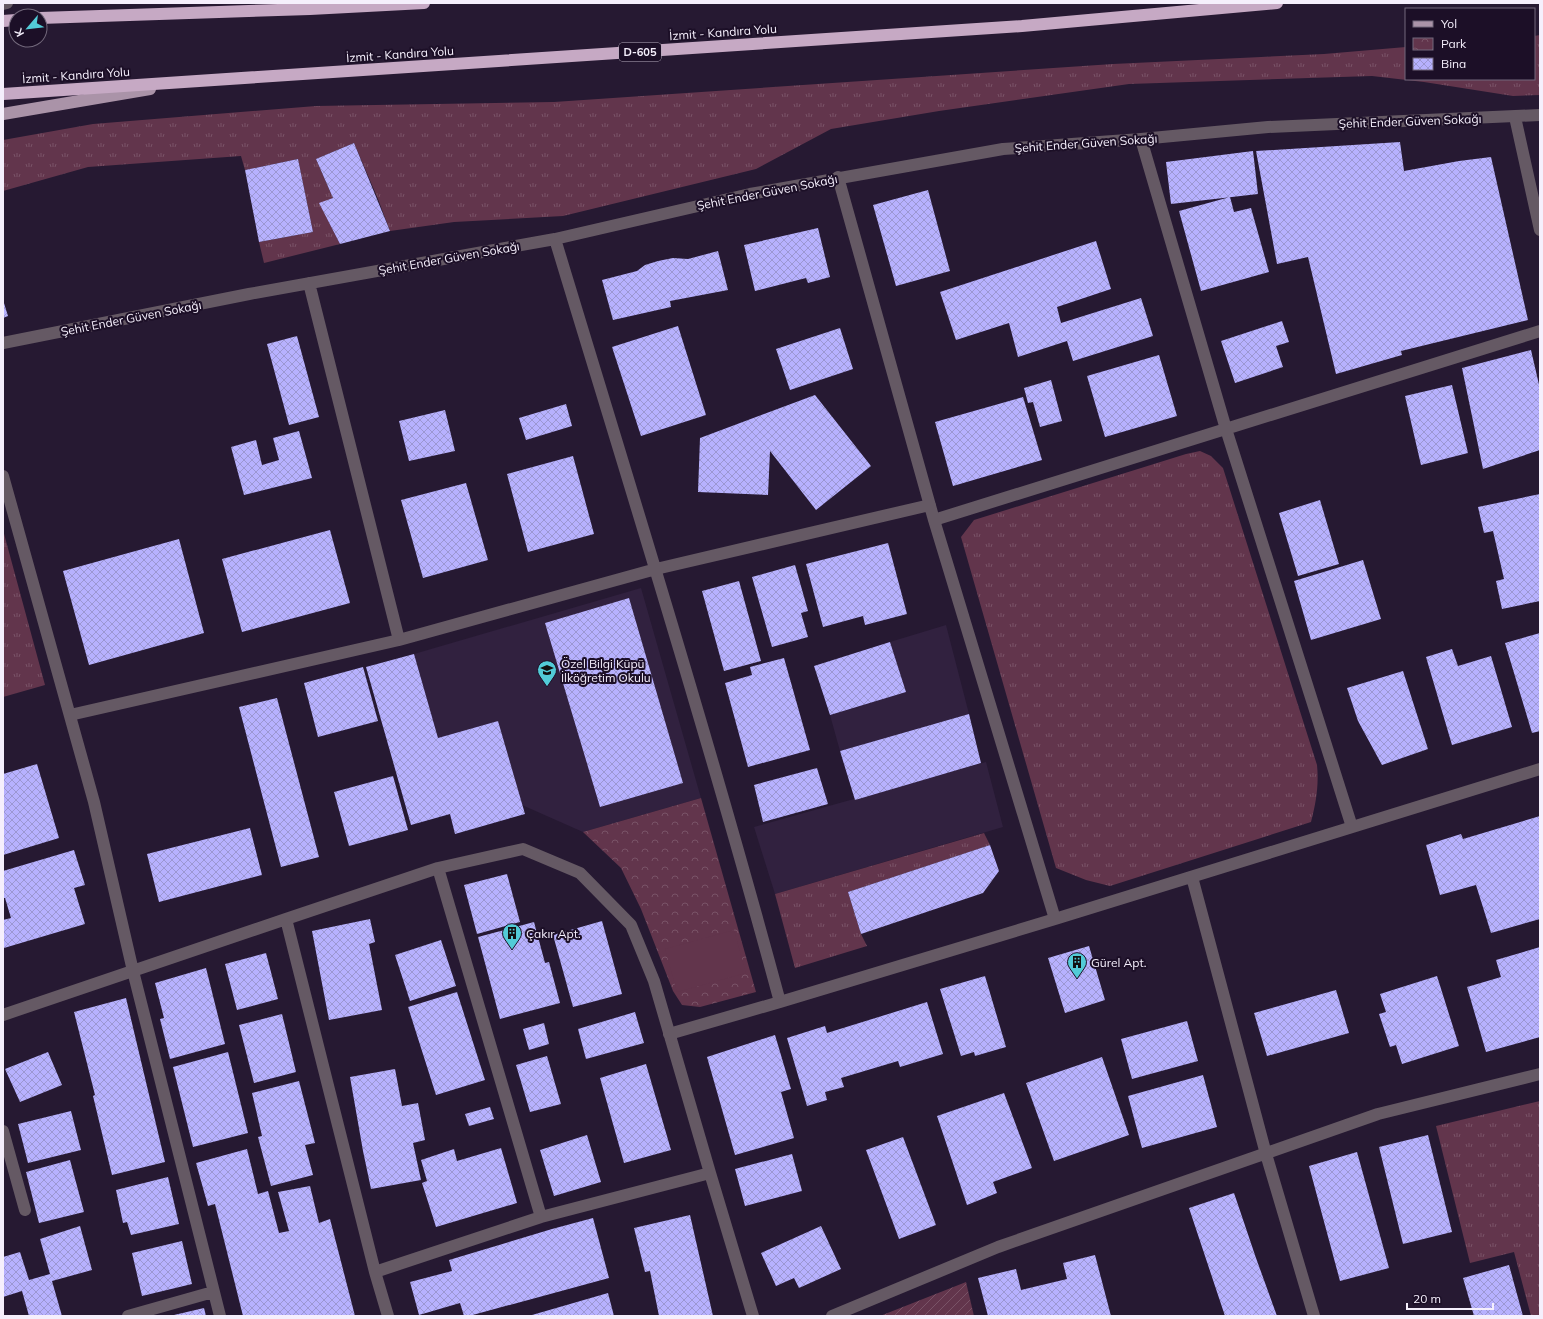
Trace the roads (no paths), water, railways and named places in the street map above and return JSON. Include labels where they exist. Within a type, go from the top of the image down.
[{"type":"highway","points":[[48,18],[310,9],[424,3]]},
{"type":"highway","name":"İzmit - Kandıra Yolu","points":[[3,94],[1022,26],[1277,3]]},
{"type":"main road","points":[[3,114],[187,82]]},
{"type":"street","points":[[3,4],[7,3]]},
{"type":"street","name":"Şehit Ender Güven Sokağı","points":[[3,343],[309,283],[555,239],[750,194],[838,177],[1003,149],[1141,139],[1268,127],[1540,115]]},
{"type":"street","points":[[1515,117],[1540,230]]},
{"type":"street","points":[[1141,139],[1226,429],[1352,827]]},
{"type":"street","points":[[838,177],[934,520],[1055,919]]},
{"type":"street","points":[[555,239],[656,569],[757,917],[780,1002]]},
{"type":"street","points":[[309,283],[399,640]]},
{"type":"street","points":[[934,520],[1540,331]]},
{"type":"street","points":[[3,476],[94,802],[133,971],[220,1316]]},
{"type":"street","points":[[70,715],[399,640],[656,569],[930,505]]},
{"type":"street","points":[[669,1034],[1055,919],[1540,770]]},
{"type":"street","points":[[3,1016],[286,918],[438,868],[523,849],[580,873],[631,925],[654,981],[753,1316]]},
{"type":"street","points":[[438,868],[541,1217]]},
{"type":"street","points":[[1192,877],[1266,1154],[1314,1316]]},
{"type":"street","points":[[286,918],[375,1272],[388,1316]]},
{"type":"street","points":[[832,1316],[998,1247],[1378,1114],[1540,1074]]},
{"type":"street","points":[[3,1131],[25,1210]]},
{"type":"street","points":[[375,1272],[541,1217],[710,1173]]},
{"type":"street","points":[[128,1316],[213,1292]]},
{"type":"place","name":"Özel Bilgi Küpü İlköğretim Okulu","points":[[547,687]]},
{"type":"place","name":"Çakır Apt.","points":[[512,950]]},
{"type":"place","name":"Gürel Apt.","points":[[1077,979]]}]
